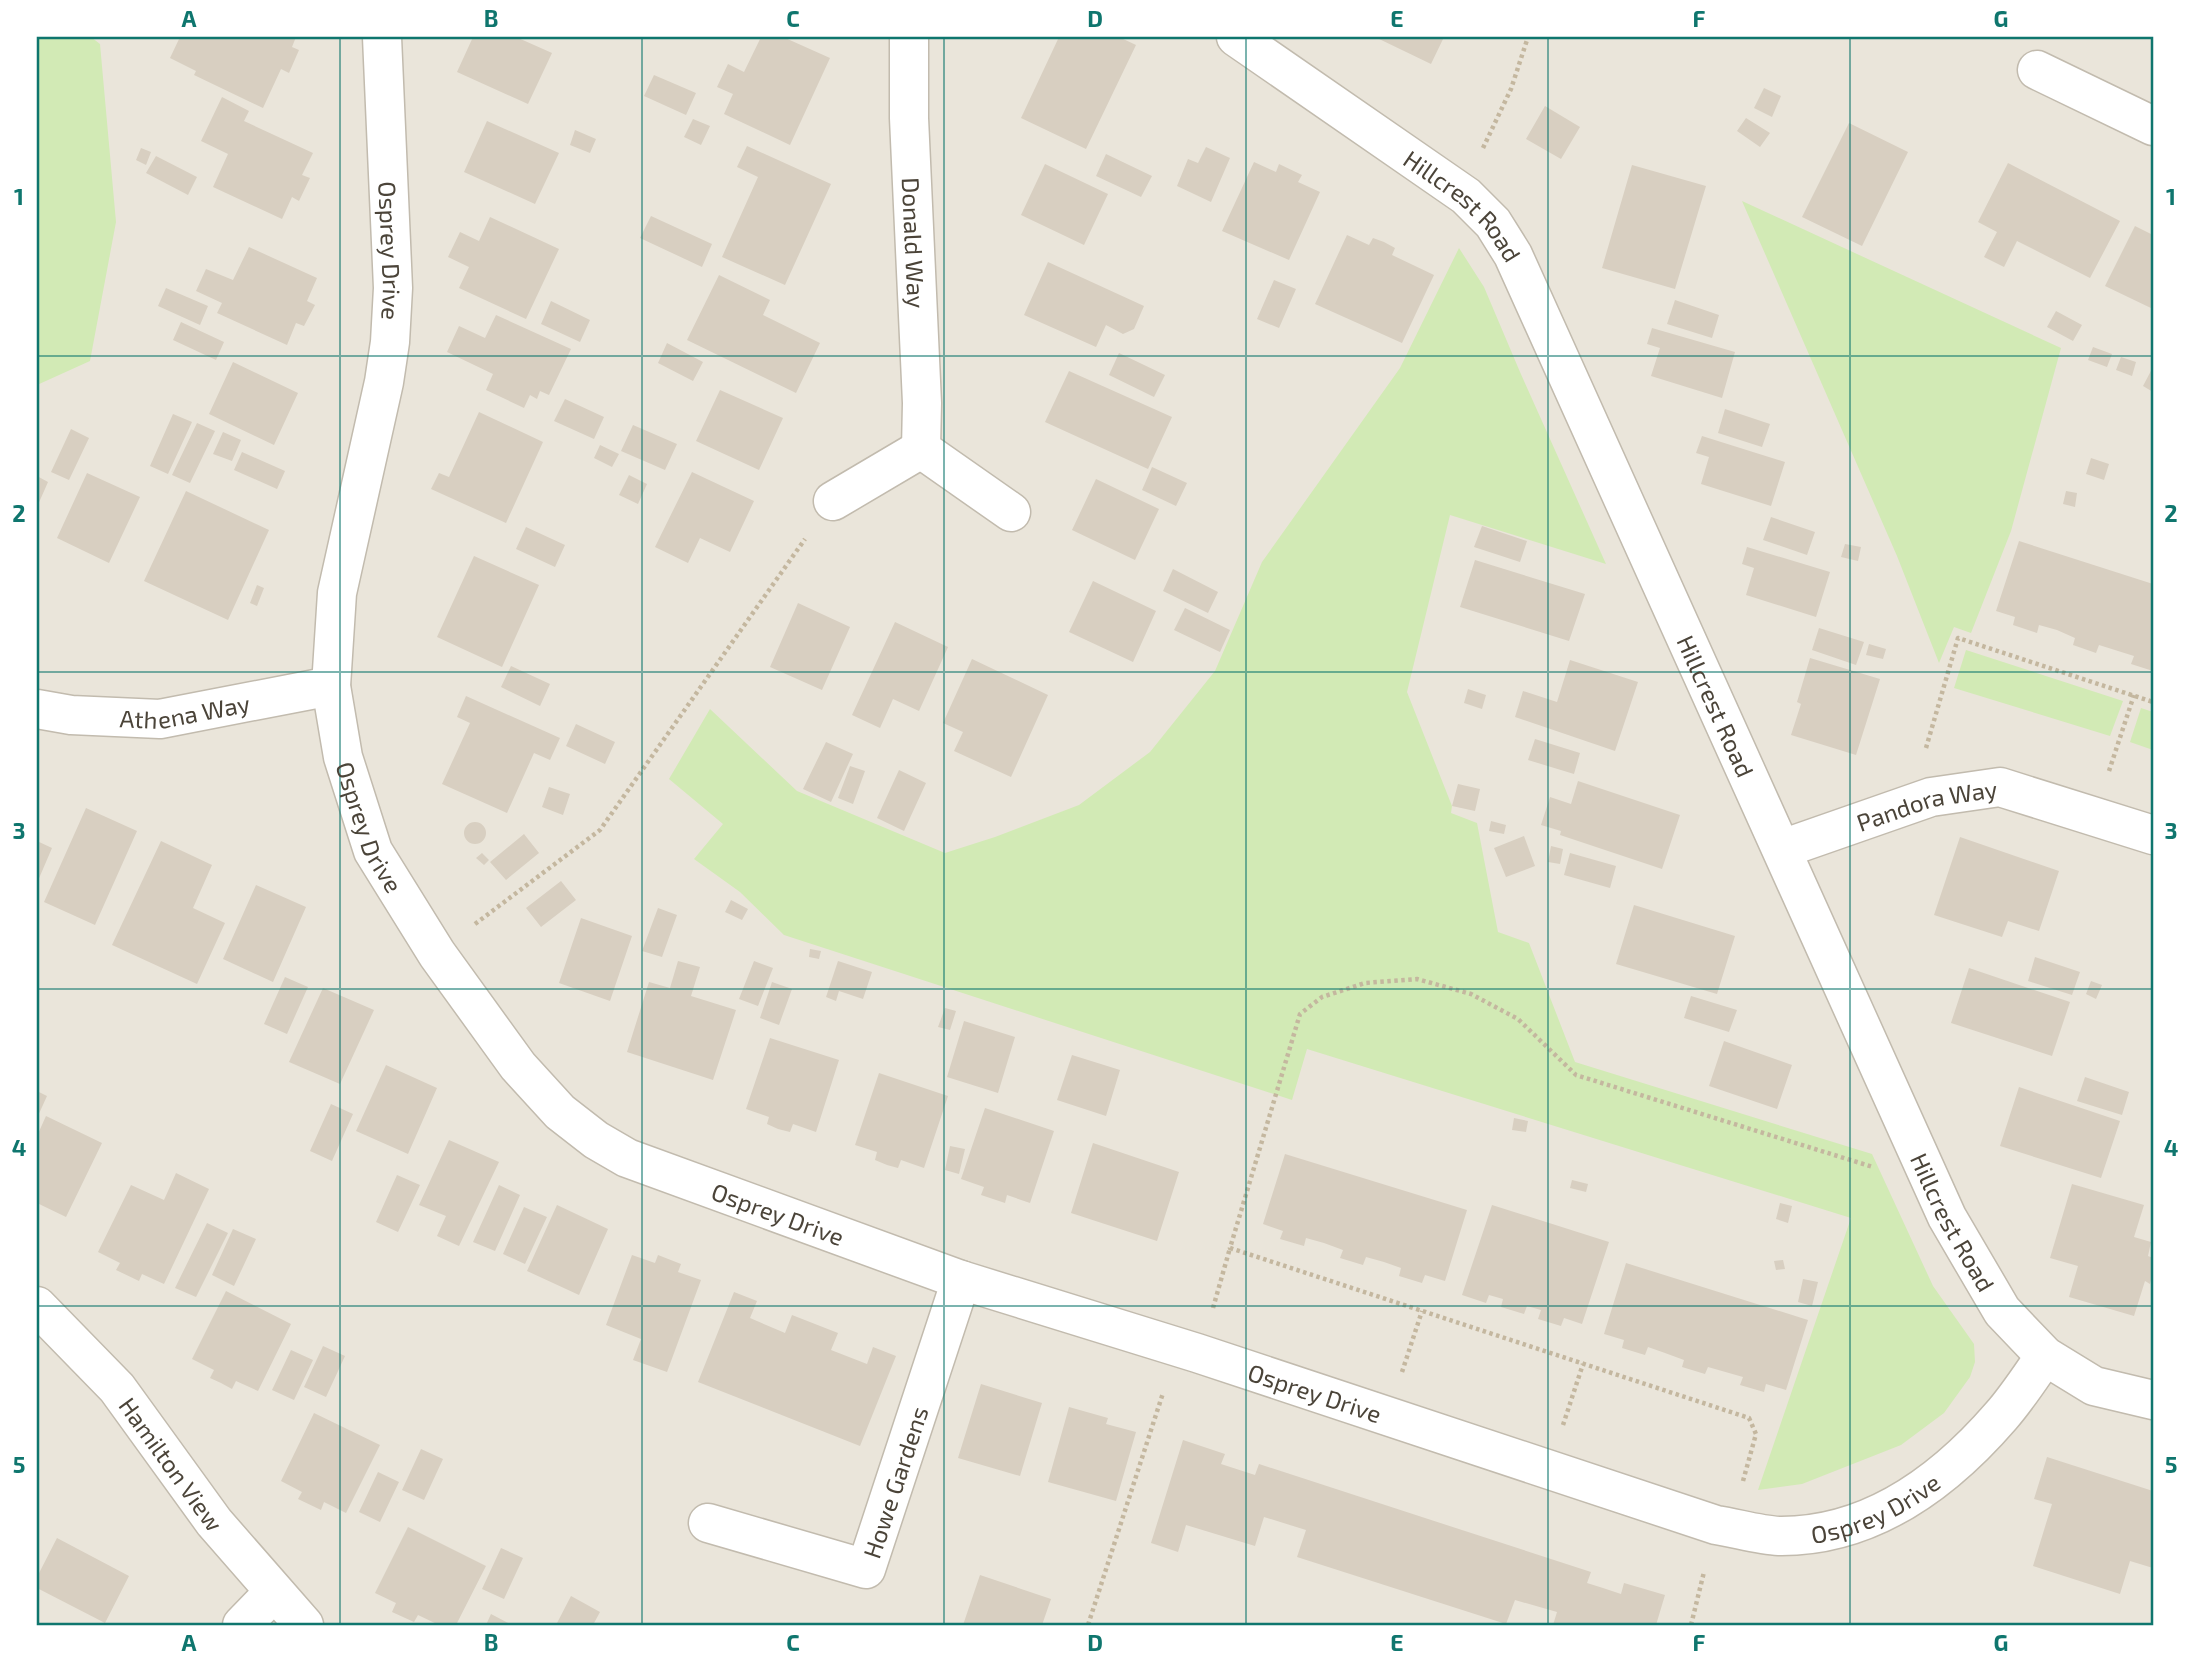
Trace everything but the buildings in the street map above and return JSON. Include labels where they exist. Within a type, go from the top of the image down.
[{"type":"street","name":"Osprey Drive","points":[[382,37],[393,288],[390,342],[381,396],[337,593],[331,685],[342,757],[373,851],[436,954],[518,1066],[561,1112],[596,1140],[627,1158],[961,1280],[1203,1335],[1716,1525],[1779,1536],[1837,1530],[1887,1511],[1940,1478],[2002,1416],[2045,1356]]},
{"type":"street","name":"Donald Way","points":[[909,37],[909,118],[922,403],[921,449]]},
{"type":"street","name":"Hillcrest Road","points":[[1236,37],[1462,194],[1493,223],[1513,255],[1947,1217],[2002,1311],[2045,1356],[2094,1386],[2153,1400]]},
{"type":"street","points":[[2037,70],[2151,120]]},
{"type":"street","points":[[833,501],[921,449],[1011,512]]},
{"type":"street","name":"Athena Way","points":[[37,709],[71,715],[160,719],[331,685]]},
{"type":"street","name":"Pandora Way","points":[[1782,849],[1931,797],[2000,787],[2153,835]]},
{"type":"street","name":"Howe Gardens","points":[[708,1523],[866,1569],[961,1280]]},
{"type":"street","name":"Hamilton View","points":[[37,1306],[117,1388],[214,1522],[304,1625]]},
{"type":"street","points":[[242,1625],[274,1592]]},
{"type":"path","points":[[1462,194],[1510,89],[1528,37]]},
{"type":"path","points":[[436,954],[600,830],[833,501]]},
{"type":"path","points":[[1928,740],[1958,638],[2153,702]]},
{"type":"path","points":[[2110,769],[2134,695]]},
{"type":"path","points":[[1088,1625],[1164,1392],[1203,1335],[1300,1014],[1322,997],[1365,983],[1416,979],[1471,994],[1518,1019],[1576,1074],[1933,1186]]},
{"type":"path","points":[[1230,1248],[1749,1418],[1756,1434],[1741,1487]]},
{"type":"path","points":[[1400,1378],[1422,1311]]},
{"type":"path","points":[[1562,1429],[1583,1364]]},
{"type":"path","points":[[1690,1625],[1716,1525]]},
{"type":"shaded area","points":[[37,37],[2153,37],[2153,1625],[37,1625]]},
{"type":"green space","points":[[37,37],[91,37],[100,44],[116,222],[90,361],[37,385]]},
{"type":"green space","points":[[1742,201],[2061,348],[2011,531],[1971,633],[1954,627],[1939,663],[1897,556]]},
{"type":"green space","points":[[1459,248],[1484,287],[1606,564],[1450,515],[1407,692],[1452,806],[1451,813],[1477,823],[1498,932],[1529,943],[1575,1062],[1872,1154],[1933,1286],[1974,1344],[1975,1362],[1970,1377],[1944,1413],[1901,1445],[1802,1484],[1758,1490],[1851,1218],[1307,1049],[1292,1100],[784,935],[740,892],[694,859],[723,824],[669,779],[710,709],[797,791],[945,853],[1079,805],[1150,752],[1215,671],[1262,562],[1400,368]]},
{"type":"green space","points":[[1966,650],[2123,701],[2110,736],[1954,688]]},
{"type":"green space","points":[[2141,708],[2153,712],[2153,750],[2130,742]]}]
